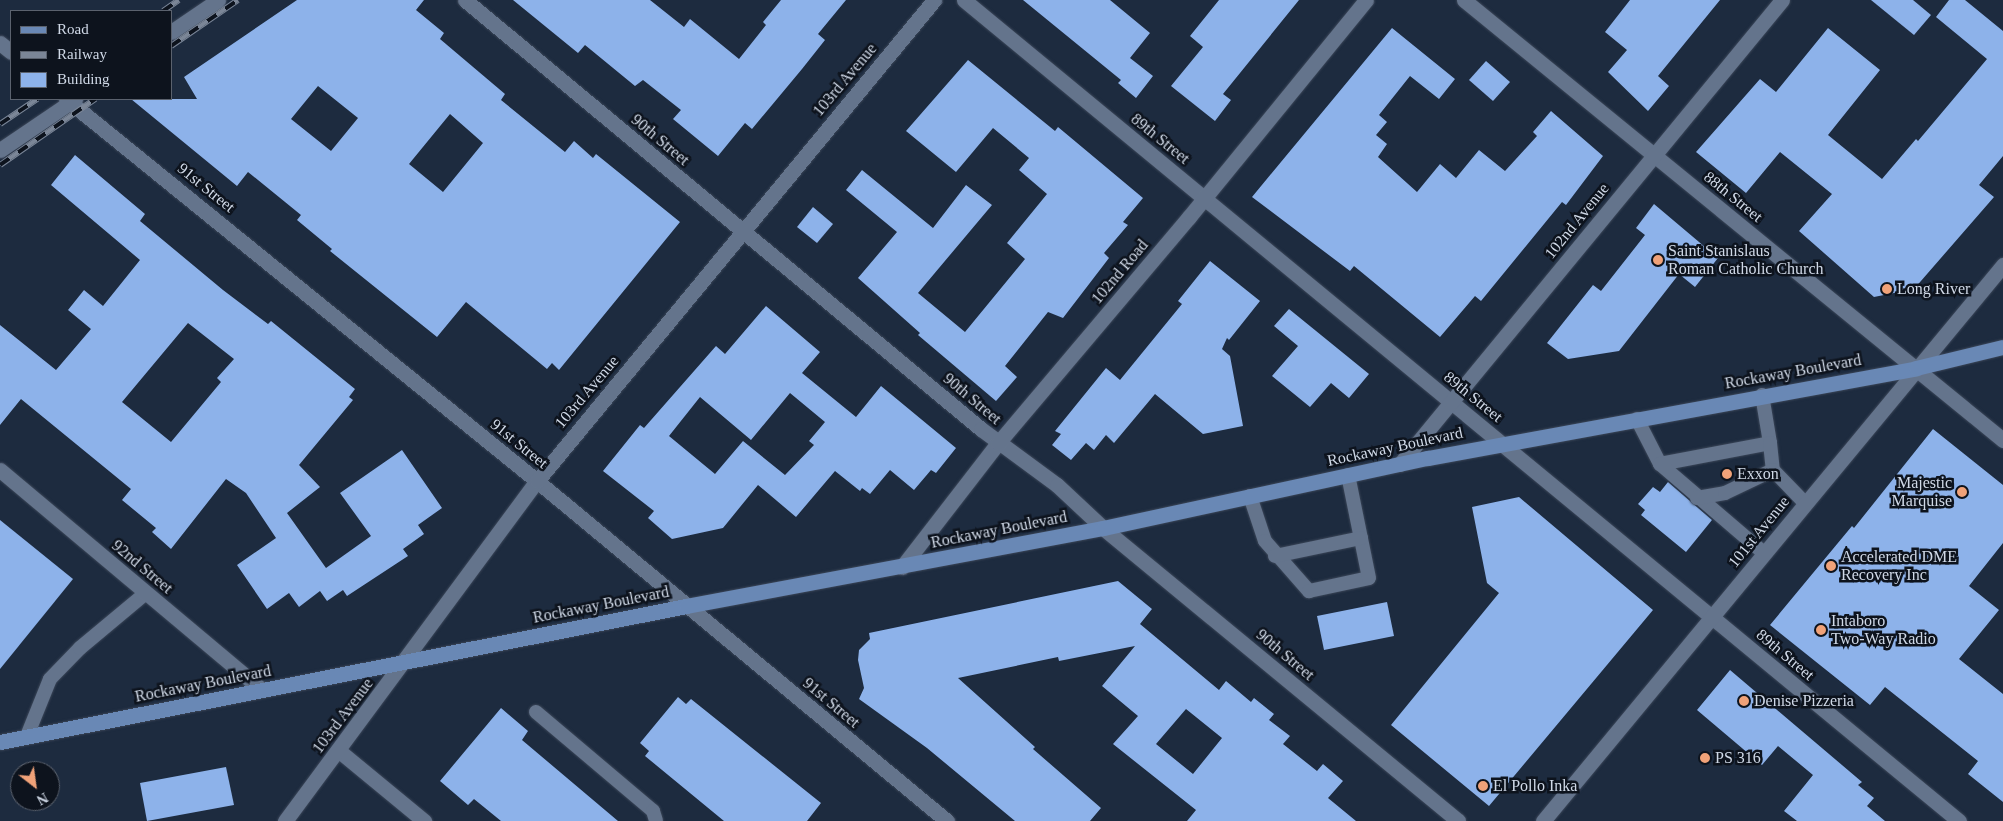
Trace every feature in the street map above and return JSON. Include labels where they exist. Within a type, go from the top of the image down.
[{"type":"main road","name":"Rockaway Boulevard","points":[[0,742],[686,606],[1103,528],[1502,444],[1916,368],[2003,346]]},
{"type":"street","points":[[172,31],[218,0]]},
{"type":"street","name":"90th Street","points":[[465,0],[998,443],[1057,485],[1103,528],[1458,821]]},
{"type":"street","name":"103rd Avenue","points":[[286,821],[406,662],[537,481],[934,0]]},
{"type":"street","name":"89th Street","points":[[964,0],[1960,821]]},
{"type":"street","name":"102nd Road","points":[[902,567],[998,443],[1205,199],[1366,0]]},
{"type":"street","name":"88th Street","points":[[1464,0],[2003,440]]},
{"type":"street","name":"102nd Avenue","points":[[1400,464],[1782,0]]},
{"type":"street","points":[[0,43],[10,51]]},
{"type":"street","points":[[0,150],[71,100]]},
{"type":"street","name":"91st Street","points":[[71,100],[537,481],[947,821]]},
{"type":"street","name":"101st Avenue","points":[[1543,821],[2003,265]]},
{"type":"street","name":"92nd Street","points":[[0,470],[262,690]]},
{"type":"street","points":[[338,750],[424,821]]},
{"type":"lane","points":[[1762,395],[1773,470],[1805,503]]},
{"type":"lane","points":[[1637,419],[1660,464],[1697,498],[1764,553]]},
{"type":"lane","points":[[1660,464],[1717,458],[1770,443]]},
{"type":"lane","points":[[1697,498],[1725,490],[1773,470]]},
{"type":"lane","points":[[1250,496],[1265,541],[1275,556],[1309,591],[1370,578],[1348,475]]},
{"type":"lane","points":[[1275,556],[1361,538]]},
{"type":"lane","points":[[27,736],[50,679],[80,648],[146,593]]},
{"type":"lane","points":[[536,712],[653,811],[656,821]]},
{"type":"building","points":[[297,0],[424,0],[416,10],[444,33],[440,39],[505,94],[501,100],[565,152],[574,141],[593,158],[596,154],[680,222],[559,370],[552,363],[547,369],[466,302],[437,337],[330,251],[332,249],[297,220],[301,215],[248,172],[237,186],[132,100],[197,99],[184,77]],"holes":[[[318,86],[358,118],[331,151],[291,119]],[[450,114],[483,143],[443,192],[409,164]]]},
{"type":"building","points":[[513,0],[650,0],[684,27],[690,19],[739,59],[766,25],[763,22],[781,0],[846,0],[818,34],[825,40],[802,69],[752,129],[745,123],[718,156],[673,119],[681,110],[643,80],[635,86],[585,45],[578,53]]},
{"type":"building","points":[[1023,0],[1110,0],[1150,33],[1130,58],[1153,76],[1136,98],[1118,83],[1121,80]]},
{"type":"building","points":[[1219,0],[1299,0],[1223,94],[1231,100],[1215,121],[1171,86],[1203,47],[1190,36]]},
{"type":"building","points":[[1630,0],[1720,0],[1658,76],[1669,86],[1648,111],[1608,72],[1627,50],[1605,32]]},
{"type":"building","points":[[1871,0],[1913,0],[1931,15],[1914,35]]},
{"type":"building","points":[[1949,0],[1965,0],[2003,31],[2003,156],[1979,185],[1994,197],[1914,289],[1874,297],[1799,231],[1832,194],[1780,152],[1746,193],[1696,152],[1760,79],[1776,92],[1828,28],[1880,70],[1828,135],[1882,179],[1916,139],[1918,141],[1987,59],[1936,17]]},
{"type":"building","points":[[1392,28],[1455,79],[1439,99],[1410,76],[1379,115],[1387,122],[1376,135],[1387,144],[1378,157],[1417,192],[1440,164],[1456,178],[1479,150],[1505,171],[1537,136],[1533,132],[1551,111],[1603,156],[1566,205],[1562,202],[1481,301],[1475,296],[1440,337],[1354,266],[1350,271],[1252,197]]},
{"type":"building","points":[[968,60],[1055,131],[1058,127],[1143,198],[1123,222],[1128,225],[1104,253],[1109,258],[1063,318],[1048,312],[1005,366],[1017,377],[996,401],[918,335],[920,333],[858,278],[897,232],[846,190],[862,170],[933,228],[966,185],[992,205],[918,293],[965,332],[1025,259],[1007,243],[1047,194],[1019,170],[1029,158],[993,128],[956,172],[906,131]]},
{"type":"building","points":[[1486,61],[1510,82],[1493,101],[1469,80]]},
{"type":"building","points":[[75,155],[145,214],[140,221],[223,290],[268,324],[271,321],[355,389],[349,397],[353,400],[299,465],[320,487],[287,513],[326,568],[371,536],[340,493],[402,450],[442,508],[418,525],[424,534],[403,549],[408,556],[347,596],[343,590],[327,601],[320,591],[299,607],[289,593],[267,609],[237,565],[276,538],[246,493],[226,479],[171,549],[152,532],[156,528],[122,500],[131,489],[21,399],[0,425],[0,325],[56,370],[91,329],[68,310],[84,290],[103,306],[140,260],[51,185]],"holes":[[[188,323],[234,359],[217,378],[221,382],[171,442],[122,402]]]},
{"type":"building","points":[[1654,204],[1718,258],[1695,287],[1679,274],[1619,351],[1568,359],[1547,343],[1593,285],[1601,291],[1645,235],[1636,228]]},
{"type":"building","points":[[813,207],[833,224],[817,243],[797,227]]},
{"type":"building","points":[[1210,261],[1260,301],[1229,340],[1227,338],[1222,349],[1230,356],[1243,426],[1203,434],[1155,394],[1114,443],[1106,435],[1094,450],[1086,443],[1071,460],[1052,445],[1061,434],[1055,431],[1106,368],[1120,380],[1182,304],[1178,301]]},
{"type":"building","points":[[766,306],[820,352],[802,373],[856,417],[881,386],[956,448],[936,473],[931,470],[914,490],[890,470],[870,494],[862,488],[860,491],[835,471],[796,517],[758,485],[723,528],[672,539],[648,518],[654,511],[603,471],[640,425],[644,428],[716,346],[725,354]],"holes":[[[790,393],[825,422],[809,441],[814,445],[785,475],[743,441],[715,474],[669,436],[700,397],[751,440]]]},
{"type":"building","points":[[1289,309],[1369,374],[1349,398],[1331,383],[1310,407],[1272,376],[1298,346],[1274,326]]},
{"type":"building","points":[[1933,429],[2003,485],[2003,543],[1969,586],[1999,610],[1959,659],[2003,694],[2003,802],[1968,774],[1978,761],[1885,687],[1870,705],[1770,625],[1852,526],[1854,528]]},
{"type":"building","points":[[1668,482],[1712,520],[1686,552],[1641,515],[1645,510],[1638,504],[1653,487],[1660,492]]},
{"type":"building","points":[[1519,497],[1653,610],[1489,806],[1391,725],[1499,593],[1487,583],[1472,507]]},
{"type":"building","points":[[0,520],[73,579],[0,669]]},
{"type":"building","points":[[1118,581],[1152,609],[1140,624],[1219,690],[1226,681],[1251,702],[1254,698],[1274,714],[1269,720],[1290,736],[1283,744],[1317,771],[1323,764],[1343,781],[1328,798],[1356,821],[1187,821],[1196,810],[1113,744],[1138,716],[1102,686],[1135,646],[1059,661],[1058,657],[958,678],[1035,747],[1033,749],[1101,808],[1090,821],[1015,821],[927,748],[859,699],[864,688],[858,660],[859,650],[870,639],[869,633]],"holes":[[[1186,709],[1222,738],[1193,774],[1156,744]]]},
{"type":"building","points":[[1387,602],[1394,636],[1324,650],[1317,616]]},
{"type":"building","points":[[1730,670],[1862,782],[1858,785],[1874,798],[1867,806],[1885,821],[1797,821],[1784,811],[1813,775],[1778,746],[1762,765],[1697,710]]},
{"type":"building","points":[[678,697],[686,704],[691,699],[821,803],[807,821],[724,821],[645,756],[649,751],[640,743]]},
{"type":"building","points":[[501,708],[528,731],[522,740],[618,821],[501,821],[474,799],[468,805],[440,781]]},
{"type":"building","points":[[226,767],[234,805],[147,821],[140,783]]},
{"type":"railway","points":[[164,10],[179,0]]},
{"type":"railway","points":[[172,45],[238,0]]},
{"type":"railway","points":[[0,124],[36,100]]},
{"type":"railway","points":[[0,165],[94,100]]},
{"type":"place","name":"Saint Stanislaus Roman Catholic Church","points":[[1658,260]]},
{"type":"place","name":"Long River","points":[[1887,289]]},
{"type":"place","name":"Exxon","points":[[1727,474]]},
{"type":"place","name":"Majestic Marquise","points":[[1962,492]]},
{"type":"place","name":"Accelerated DME Recovery Inc","points":[[1831,566]]},
{"type":"place","name":"Intaboro Two-Way Radio","points":[[1821,630]]},
{"type":"place","name":"Denise Pizzeria","points":[[1744,701]]},
{"type":"place","name":"PS 316","points":[[1705,758]]},
{"type":"place","name":"El Pollo Inka","points":[[1483,786]]}]
